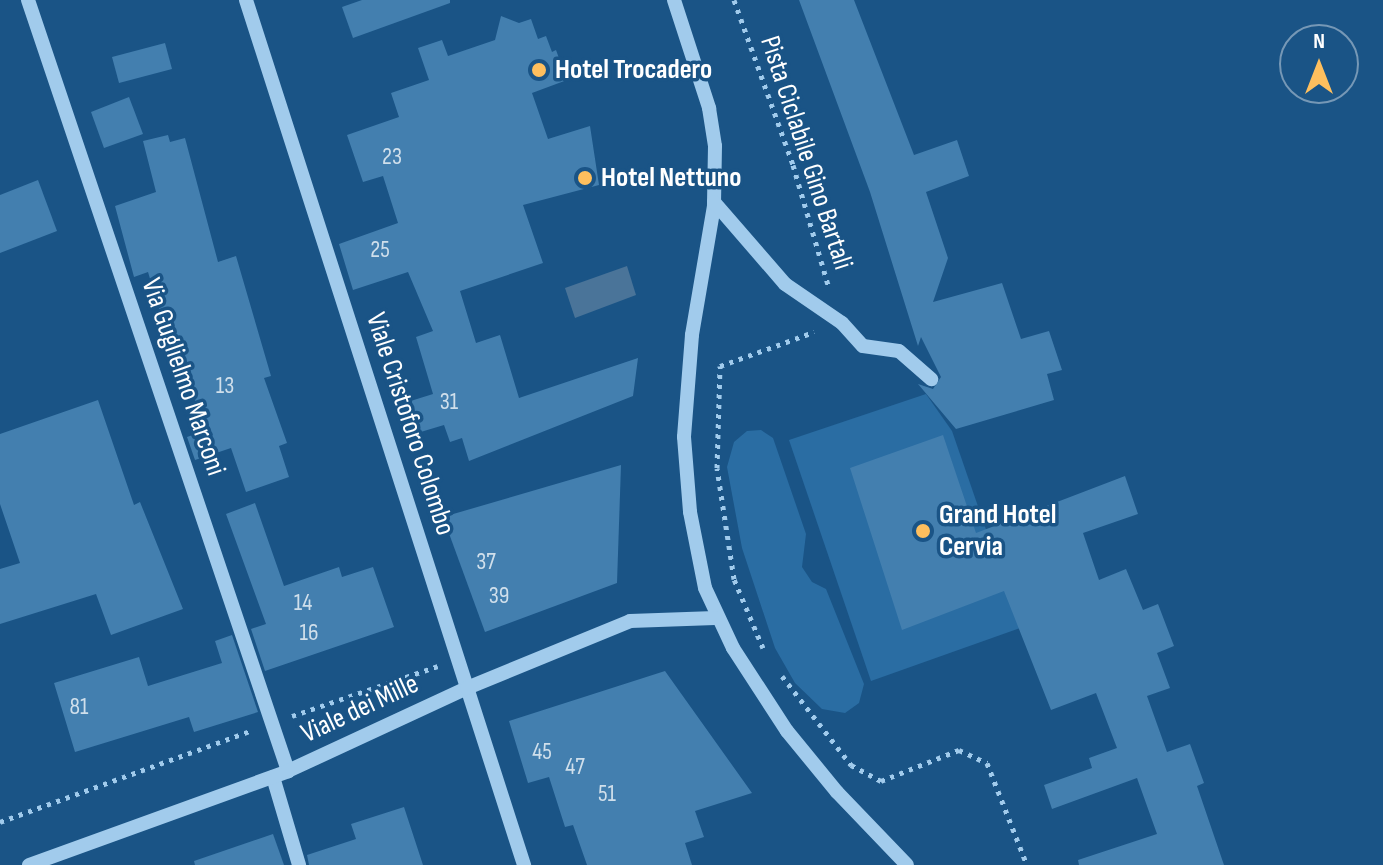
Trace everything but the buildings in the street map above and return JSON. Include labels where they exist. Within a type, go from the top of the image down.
[{"type":"street","name":"Via Guglielmo Marconi","points":[[28,0],[288,771]]},
{"type":"street","name":"Viale Cristoforo Colombo","points":[[246,0],[524,865]]},
{"type":"street","points":[[674,0],[713,126],[714,202],[692,335],[684,437],[690,512],[715,618],[811,762],[907,865]]},
{"type":"street","points":[[714,202],[785,284],[829,314],[863,346],[899,351],[931,379]]},
{"type":"street","name":"Viale dei Mille","points":[[29,865],[288,771],[467,688],[630,621],[715,618]]},
{"type":"street","points":[[273,777],[299,865]]},
{"type":"path","name":"Pista Ciclabile Gino Bartali","points":[[734,0],[793,165],[832,301],[825,329],[720,366],[717,468],[734,579],[767,657]]},
{"type":"path","points":[[0,822],[458,659]]},
{"type":"path","points":[[777,670],[851,765],[881,781],[959,750],[987,763],[1027,865]]},
{"type":"shaded area","points":[[627,266],[636,295],[575,318],[565,288]]},
{"type":"shaded area","points":[[926,394],[952,431],[1020,628],[871,681],[789,440]]},
{"type":"shaded area","points":[[761,430],[773,438],[806,534],[802,567],[812,582],[826,589],[864,684],[859,703],[845,713],[822,709],[795,683],[775,648],[742,548],[727,467],[734,442],[747,431]]},
{"type":"place","name":"Hotel Trocadero","points":[[539,70]]},
{"type":"place","name":"Hotel Nettuno","points":[[585,178]]},
{"type":"place","name":"Grand Hotel Cervia","points":[[923,531]]}]
